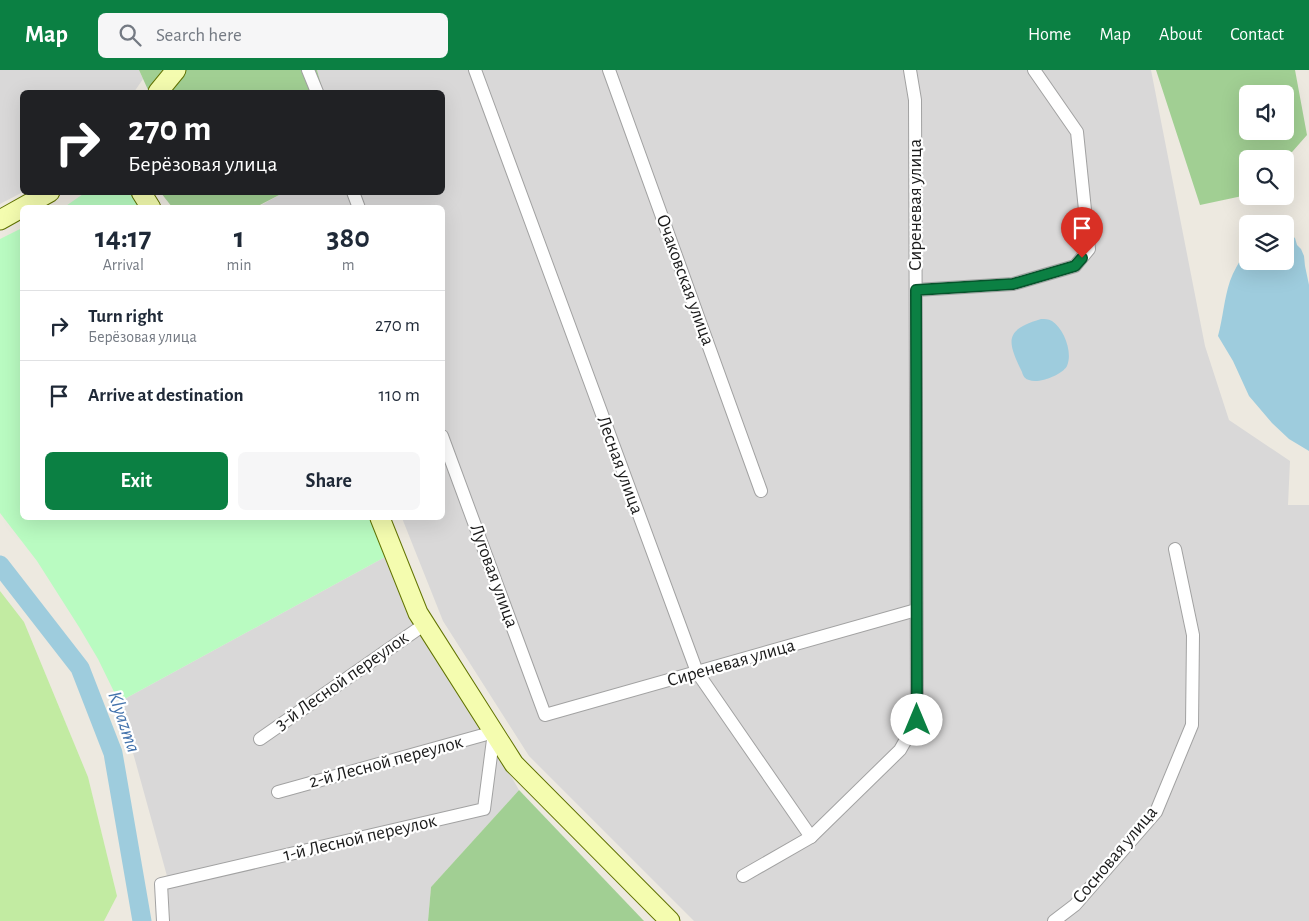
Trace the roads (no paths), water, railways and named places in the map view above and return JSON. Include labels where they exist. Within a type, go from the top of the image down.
[{"type":"street","points":[[160,90],[176,70]]},
{"type":"street","points":[[308,70],[315,90]]},
{"type":"street","name":"Лесная улица","points":[[475,70],[697,672],[810,837]]},
{"type":"street","name":"Очаковская улица","points":[[609,70],[761,491]]},
{"type":"street","name":"Сиреневая улица","points":[[743,876],[810,837],[900,750],[917,720],[915,100],[910,70]]},
{"type":"street","points":[[916,290],[1013,284],[1075,266],[1089,249],[1077,132],[1034,70]]},
{"type":"street","points":[[27,205],[45,195]]},
{"type":"street","points":[[0,220],[20,209]]},
{"type":"street","name":"Луговая улица","points":[[445,444],[545,715]]},
{"type":"street","points":[[381,520],[418,613],[514,764],[670,921]]},
{"type":"street","name":"Сосновая улица","points":[[1054,921],[1075,905],[1156,812],[1192,725],[1193,635],[1174,549]]},
{"type":"street","name":"Сиреневая улица","points":[[545,715],[916,610]]},
{"type":"street","name":"3-й Лесной переулок","points":[[260,739],[425,624]]},
{"type":"street","name":"2-й Лесной переулок","points":[[278,792],[494,732]]},
{"type":"street","name":"1-й Лесной переулок","points":[[163,921],[161,884],[484,809],[494,732]]},
{"type":"water","points":[[1294,237],[1304,256],[1309,285],[1309,451],[1289,439],[1272,423],[1249,396],[1233,361],[1218,336],[1226,295],[1239,264],[1239,270],[1294,270]]},
{"type":"water","points":[[1041,319],[1052,321],[1060,329],[1066,341],[1069,360],[1067,366],[1060,373],[1044,380],[1033,381],[1026,379],[1023,375],[1013,352],[1012,338],[1020,328]]},
{"type":"waterway","name":"Klyazma","points":[[0,565],[80,668],[113,753],[142,921]]}]
